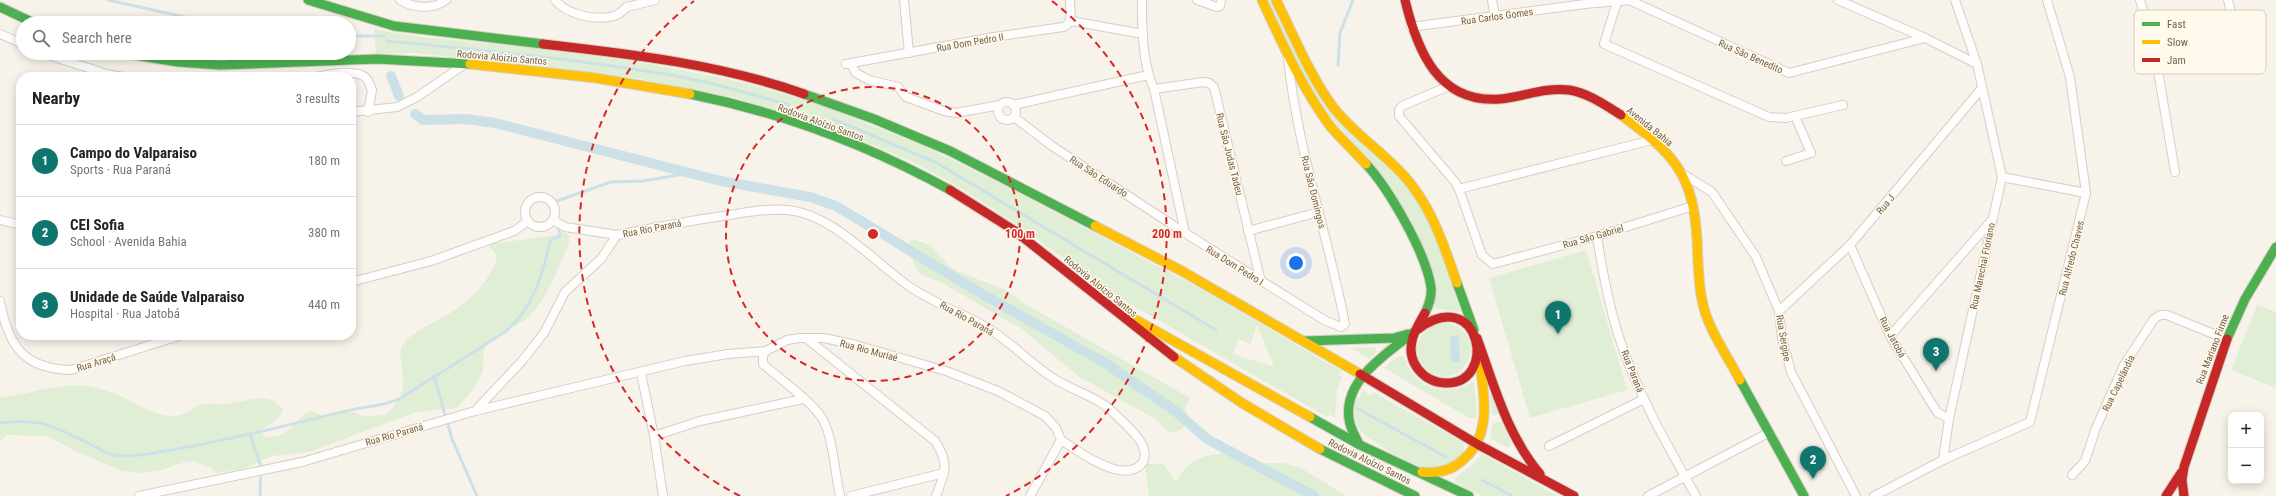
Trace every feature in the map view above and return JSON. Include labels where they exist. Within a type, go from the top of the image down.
[{"type":"main road","name":"Rodovia Aloízio Santos","points":[[308,0],[394,26],[607,50],[686,64],[719,71],[836,104],[950,151],[1180,270],[1305,341],[1477,444],[1574,496]]},
{"type":"main road","points":[[1262,0],[1288,57],[1327,120],[1376,176],[1401,216],[1430,281],[1429,305],[1412,342],[1412,357],[1418,370],[1430,380],[1437,382],[1452,382],[1466,376],[1475,364],[1478,349]]},
{"type":"main road","points":[[1276,0],[1300,54],[1325,96],[1359,136],[1408,180],[1424,203],[1436,228],[1515,438],[1529,460],[1548,482]]},
{"type":"main road","name":"Avenida Bahia","points":[[1405,0],[1411,27],[1426,61],[1450,86],[1463,94],[1482,99],[1499,99],[1552,90],[1580,92],[1597,101],[1652,140],[1669,155],[1684,174],[1690,192],[1693,206],[1697,275],[1701,304],[1706,317],[1768,433],[1804,496]]},
{"type":"main road","points":[[0,7],[19,16]]},
{"type":"main road","name":"Rodovia Aloízio Santos","points":[[166,60],[230,65],[397,59],[466,64],[650,85],[743,106],[844,140],[945,188],[994,216],[1100,300],[1192,370],[1293,435],[1353,467],[1415,496]]},
{"type":"main road","name":"Rua Mariano Firme","points":[[2184,467],[2226,339],[2256,275],[2276,247]]},
{"type":"main road","points":[[1100,300],[1360,445],[1469,496]]},
{"type":"main road","points":[[1360,445],[1349,423],[1348,410],[1352,390],[1362,376],[1418,329],[1423,323],[1437,317],[1452,317],[1465,323],[1477,338],[1484,418],[1482,433],[1472,452],[1456,466],[1437,472],[1417,472]]},
{"type":"main road","points":[[1305,341],[1394,338],[1418,329]]},
{"type":"main road","points":[[2166,496],[2184,467]]},
{"type":"main road","points":[[2184,467],[2182,480],[2184,496]]},
{"type":"street","points":[[400,0],[417,6],[433,7],[446,0]]},
{"type":"street","points":[[555,0],[568,10],[578,14],[597,17],[616,16],[626,3],[655,0]]},
{"type":"street","points":[[904,0],[909,53]]},
{"type":"street","points":[[1070,0],[1071,21],[1143,34]]},
{"type":"street","points":[[1142,0],[1143,34],[1148,75],[1154,89],[1185,233]]},
{"type":"street","points":[[1197,0],[1212,7],[1221,3]]},
{"type":"street","points":[[1492,0],[1495,16]]},
{"type":"street","name":"Rua Carlos Gomes","points":[[1411,27],[1584,2],[1617,2],[1630,0]]},
{"type":"street","name":"Rua São Benedito","points":[[1630,0],[1789,73],[1925,38]]},
{"type":"street","points":[[1838,0],[1925,38],[1976,64]]},
{"type":"street","name":"Rua Marechal Floriano","points":[[1943,460],[1950,419],[2002,177],[1976,64],[1955,0]]},
{"type":"street","name":"Rua Alfredo Chaves","points":[[1943,460],[2030,422],[2086,194],[2070,77],[2047,0]]},
{"type":"street","points":[[2140,0],[2143,10]]},
{"type":"street","points":[[1617,2],[1604,44],[1769,117],[1786,118],[1843,105]]},
{"type":"street","name":"Rua Dom Pedro II","points":[[1000,106],[956,113],[944,111],[906,96],[898,87],[868,80],[856,73],[848,64],[1063,27],[1068,26],[1071,21]]},
{"type":"street","points":[[0,34],[16,41]]},
{"type":"street","name":"Rua São Domingos","points":[[1288,57],[1300,132],[1339,293],[1345,324],[1344,326]]},
{"type":"street","points":[[64,60],[101,72]]},
{"type":"street","points":[[356,112],[368,112],[397,107],[417,97],[466,64]]},
{"type":"street","points":[[356,74],[365,78],[372,90],[368,112]]},
{"type":"street","points":[[2159,74],[2175,172]]},
{"type":"street","points":[[1013,104],[1016,113],[1014,117],[1010,120],[1001,118],[999,114],[1000,106],[1004,103],[1013,104],[1148,75]]},
{"type":"street","name":"Rua São Judas Tadeu","points":[[1154,89],[1203,82],[1210,83],[1214,87],[1261,282]]},
{"type":"street","points":[[1450,86],[1402,106],[1399,110],[1399,116],[1459,189],[1652,140]]},
{"type":"street","name":"Rua J","points":[[1779,311],[1850,245],[1982,88]]},
{"type":"street","points":[[1786,161],[1811,153],[1795,116]]},
{"type":"street","name":"Rua São Eduardo","points":[[1014,117],[1052,146],[1185,233]]},
{"type":"street","name":"Rua Sergipe","points":[[1684,174],[1712,192],[1756,257],[1779,311],[1785,350],[1791,372],[1856,496]]},
{"type":"street","points":[[2002,177],[2086,194]]},
{"type":"street","points":[[1690,192],[1693,188],[1704,186]]},
{"type":"street","name":"Rua São Gabriel","points":[[1459,189],[1482,255],[1493,264],[1597,236],[1693,206]]},
{"type":"street","points":[[543,197],[549,200],[554,206],[555,213],[553,220],[548,225],[541,227],[534,226],[528,222],[525,215],[529,202],[536,198],[543,197]]},
{"type":"street","name":"Rua Rio Paraná","points":[[139,496],[176,490],[302,462],[474,412],[522,361],[544,333],[565,292],[601,259],[617,235],[679,222],[750,212],[787,210],[807,215],[825,222],[911,287],[986,327],[1057,381],[1098,399],[1108,406],[1138,438],[1144,451],[1144,457],[1137,468],[1129,471],[1122,471],[1092,461],[1061,440]]},
{"type":"street","points":[[1248,231],[1319,212]]},
{"type":"street","points":[[1890,336],[1992,219]]},
{"type":"street","points":[[0,220],[16,224]]},
{"type":"street","points":[[553,220],[565,227],[617,235]]},
{"type":"street","points":[[356,281],[431,261],[514,231],[528,222]]},
{"type":"street","name":"Rua Dom Pedro I","points":[[1185,233],[1261,282],[1324,320],[1336,326],[1344,326]]},
{"type":"street","name":"Rua Paraná","points":[[1597,236],[1604,279],[1619,335],[1644,399],[1696,496]]},
{"type":"street","name":"Rua Jatobá","points":[[1850,245],[1890,336],[1937,412],[1950,419]]},
{"type":"street","name":"Rua Araçá","points":[[0,302],[4,322],[10,339],[17,348],[36,364],[53,369],[77,368],[166,340]]},
{"type":"street","name":"Rua Capelândia","points":[[2072,475],[2085,461],[2096,428],[2124,365],[2154,319],[2160,315],[2167,315],[2226,339]]},
{"type":"street","points":[[806,338],[935,441],[945,460],[944,473],[936,496]]},
{"type":"street","name":"Rua Rio Muriaé","points":[[766,351],[787,340],[824,338],[856,345],[946,371],[998,391],[1045,416],[1056,428],[1061,440]]},
{"type":"street","points":[[474,412],[692,360],[766,351]]},
{"type":"street","points":[[766,351],[763,355],[763,364],[803,399],[822,419],[830,444],[840,496]]},
{"type":"street","points":[[641,373],[654,436],[663,496]]},
{"type":"street","points":[[654,436],[700,421],[803,399]]},
{"type":"street","points":[[1549,446],[1644,399]]},
{"type":"street","points":[[1648,496],[1685,478],[1768,433]]},
{"type":"street","points":[[1030,496],[1061,440]]},
{"type":"street","points":[[1874,496],[1943,460]]},
{"type":"street","points":[[851,496],[944,473]]},
{"type":"street","points":[[176,490],[182,496]]},
{"type":"green space","points":[[1267,0],[1271,0],[1305,73],[1321,100],[1341,125],[1400,180],[1411,192],[1420,206],[1437,242],[1460,308],[1459,312],[1434,308],[1435,300],[1379,172],[1328,114],[1304,77]]},
{"type":"green space","points":[[374,29],[421,37],[548,49],[639,62],[732,80],[782,93],[830,109],[924,146],[1005,186],[1205,291],[1341,371],[1339,375],[1342,377],[1337,390],[1335,418],[1329,414],[1327,417],[1118,297],[1003,215],[962,189],[919,165],[831,127],[733,97],[629,77],[416,53],[376,54]],"holes":[[[1257,325],[1274,367],[1233,354],[1238,339],[1251,344]]]},
{"type":"green space","points":[[564,232],[569,236],[569,243],[546,294],[526,319],[494,337],[486,346],[483,370],[480,378],[457,408],[416,412],[309,452],[272,456],[243,469],[216,473],[211,468],[193,461],[185,462],[162,470],[139,473],[122,471],[75,451],[47,436],[7,435],[0,441],[0,398],[71,386],[93,387],[113,393],[153,412],[169,416],[181,415],[197,406],[204,404],[227,404],[257,399],[271,400],[278,404],[283,410],[276,420],[263,429],[261,433],[266,437],[281,435],[291,428],[304,415],[311,411],[328,418],[344,412],[353,412],[363,416],[386,415],[397,402],[403,386],[401,347],[418,331],[454,311],[476,292],[488,277],[496,262],[496,254],[489,248],[490,244],[550,236]]},
{"type":"green space","points":[[913,239],[930,245],[949,266],[959,272],[1004,289],[1027,305],[1190,398],[1185,408],[1189,422],[1181,430],[1169,433],[1157,420],[1078,376],[1022,329],[942,283],[920,274],[915,267],[910,251],[910,240]]},
{"type":"green space","points":[[1586,250],[1627,390],[1530,418],[1489,278]]},
{"type":"green space","points":[[2257,305],[2276,312],[2276,388],[2231,370]]},
{"type":"green space","points":[[1444,323],[1458,327],[1466,334],[1470,344],[1470,354],[1466,364],[1459,372],[1449,376],[1437,375],[1429,371],[1420,362],[1417,352],[1417,346],[1422,335],[1437,324]],"holes":[[[1458,335],[1460,362],[1451,362],[1450,336]]]},
{"type":"green space","points":[[1375,347],[1377,352],[1369,359],[1351,348]]},
{"type":"green space","points":[[1399,356],[1404,357],[1415,377],[1433,388],[1443,390],[1453,389],[1474,381],[1477,417],[1469,418],[1384,368]]},
{"type":"green space","points":[[1363,391],[1371,395],[1373,392],[1464,443],[1464,452],[1456,459],[1442,466],[1425,467],[1387,450],[1367,436],[1356,424],[1354,414],[1355,396],[1359,398]]},
{"type":"green space","points":[[1492,393],[1500,414],[1492,415],[1490,394]]},
{"type":"green space","points":[[1503,422],[1511,443],[1509,448],[1490,438],[1493,423]]},
{"type":"green space","points":[[1224,453],[1260,463],[1284,463],[1301,468],[1346,496],[1149,496],[1145,464],[1163,464],[1176,482],[1185,469],[1195,460]]},
{"type":"green space","points":[[1482,454],[1558,496],[1482,496],[1455,482],[1455,478],[1471,466]]},
{"type":"shaded area","points":[[1459,335],[1460,362],[1451,362],[1450,336]]},
{"type":"waterway","points":[[108,0],[180,16]]},
{"type":"waterway","points":[[1338,65],[1340,33],[1353,0]]},
{"type":"waterway","points":[[356,36],[384,36]]},
{"type":"waterway","points":[[387,41],[607,65],[708,82],[789,105]]},
{"type":"waterway","points":[[391,76],[399,96]]},
{"type":"waterway","points":[[415,114],[423,120],[466,119],[495,123],[721,181],[810,197],[836,206],[977,291],[1105,363],[1174,410],[1207,439],[1314,496]]},
{"type":"waterway","points":[[833,119],[935,162],[1216,330]]},
{"type":"waterway","points":[[0,423],[26,421],[45,424],[63,431],[107,453],[129,456],[219,441],[262,432],[353,409],[381,405],[394,401],[505,332],[514,323],[522,313],[535,291],[544,266],[550,241],[560,236],[554,202],[611,182],[643,181],[691,173]]},
{"type":"waterway","points":[[434,376],[452,439],[477,496]]},
{"type":"waterway","points":[[1358,409],[1446,457]]},
{"type":"waterway","points":[[250,435],[261,466],[260,496]]},
{"type":"waterway","points":[[1482,480],[1512,496]]},
{"type":"traffic: fast","points":[[308,0],[394,26],[543,44]]},
{"type":"traffic: fast","points":[[0,7],[19,16]]},
{"type":"traffic: fast","points":[[356,60],[377,59],[470,64]]},
{"type":"traffic: fast","points":[[166,60],[220,65],[351,60]]},
{"type":"traffic: fast","points":[[690,94],[757,110],[824,132],[888,159],[950,190]]},
{"type":"traffic: fast","points":[[804,94],[874,119],[950,151],[1095,226]]},
{"type":"traffic: fast","points":[[1366,164],[1395,205],[1422,257],[1431,287],[1430,300],[1425,313]]},
{"type":"traffic: fast","points":[[2227,339],[2245,299],[2276,247]]},
{"type":"traffic: fast","points":[[1457,283],[1474,330]]},
{"type":"traffic: fast","points":[[1359,444],[1350,424],[1349,409],[1352,394],[1359,381],[1369,369],[1418,329]]},
{"type":"traffic: fast","points":[[1305,341],[1394,338],[1408,334]]},
{"type":"traffic: fast","points":[[1740,380],[1804,496]]},
{"type":"traffic: fast","points":[[1310,417],[1360,445],[1469,496]]},
{"type":"traffic: fast","points":[[1320,449],[1415,496]]},
{"type":"traffic: slow","points":[[1262,0],[1293,65],[1310,96],[1334,131],[1366,164]]},
{"type":"traffic: slow","points":[[1276,0],[1302,55],[1316,81],[1333,107],[1350,126],[1405,177],[1423,201],[1436,227],[1457,283]]},
{"type":"traffic: slow","points":[[470,64],[596,78],[690,94]]},
{"type":"traffic: slow","points":[[1621,115],[1654,141],[1667,154],[1677,166],[1685,181],[1691,197],[1695,216],[1698,270],[1702,300],[1708,321],[1740,380]]},
{"type":"traffic: slow","points":[[1095,226],[1180,270],[1360,374]]},
{"type":"traffic: slow","points":[[1129,316],[1310,417]]},
{"type":"traffic: slow","points":[[1422,472],[1439,472],[1455,466],[1465,458],[1474,447],[1480,435],[1483,421],[1484,392],[1478,349]]},
{"type":"traffic: slow","points":[[1174,357],[1242,403],[1320,449]]},
{"type":"traffic: jam","points":[[1405,0],[1416,37],[1424,55],[1434,70],[1446,83],[1461,93],[1479,98],[1500,99],[1543,91],[1560,89],[1569,90],[1583,94],[1603,103],[1621,115]]},
{"type":"traffic: jam","points":[[543,44],[642,56],[707,68],[740,75],[804,94]]},
{"type":"traffic: jam","points":[[950,190],[1015,231],[1174,357]]},
{"type":"traffic: jam","points":[[1418,329],[1439,318],[1456,318],[1468,326],[1475,340],[1477,355],[1472,369],[1462,379],[1445,383],[1430,379],[1418,370],[1414,363],[1411,349],[1414,334],[1425,313]]},
{"type":"traffic: jam","points":[[1477,338],[1502,409],[1519,443],[1540,474]]},
{"type":"traffic: jam","points":[[2184,496],[2182,480],[2184,467],[2227,339]]},
{"type":"traffic: jam","points":[[1360,374],[1477,444],[1574,496]]},
{"type":"traffic: jam","points":[[2166,496],[2181,473]]},
{"type":"place","name":"Campo do Valparaiso","points":[[1558,334]]},
{"type":"place","name":"Unidade de Saúde Valparaiso","points":[[1936,371]]},
{"type":"place","name":"CEI Sofia","points":[[1813,479]]}]
